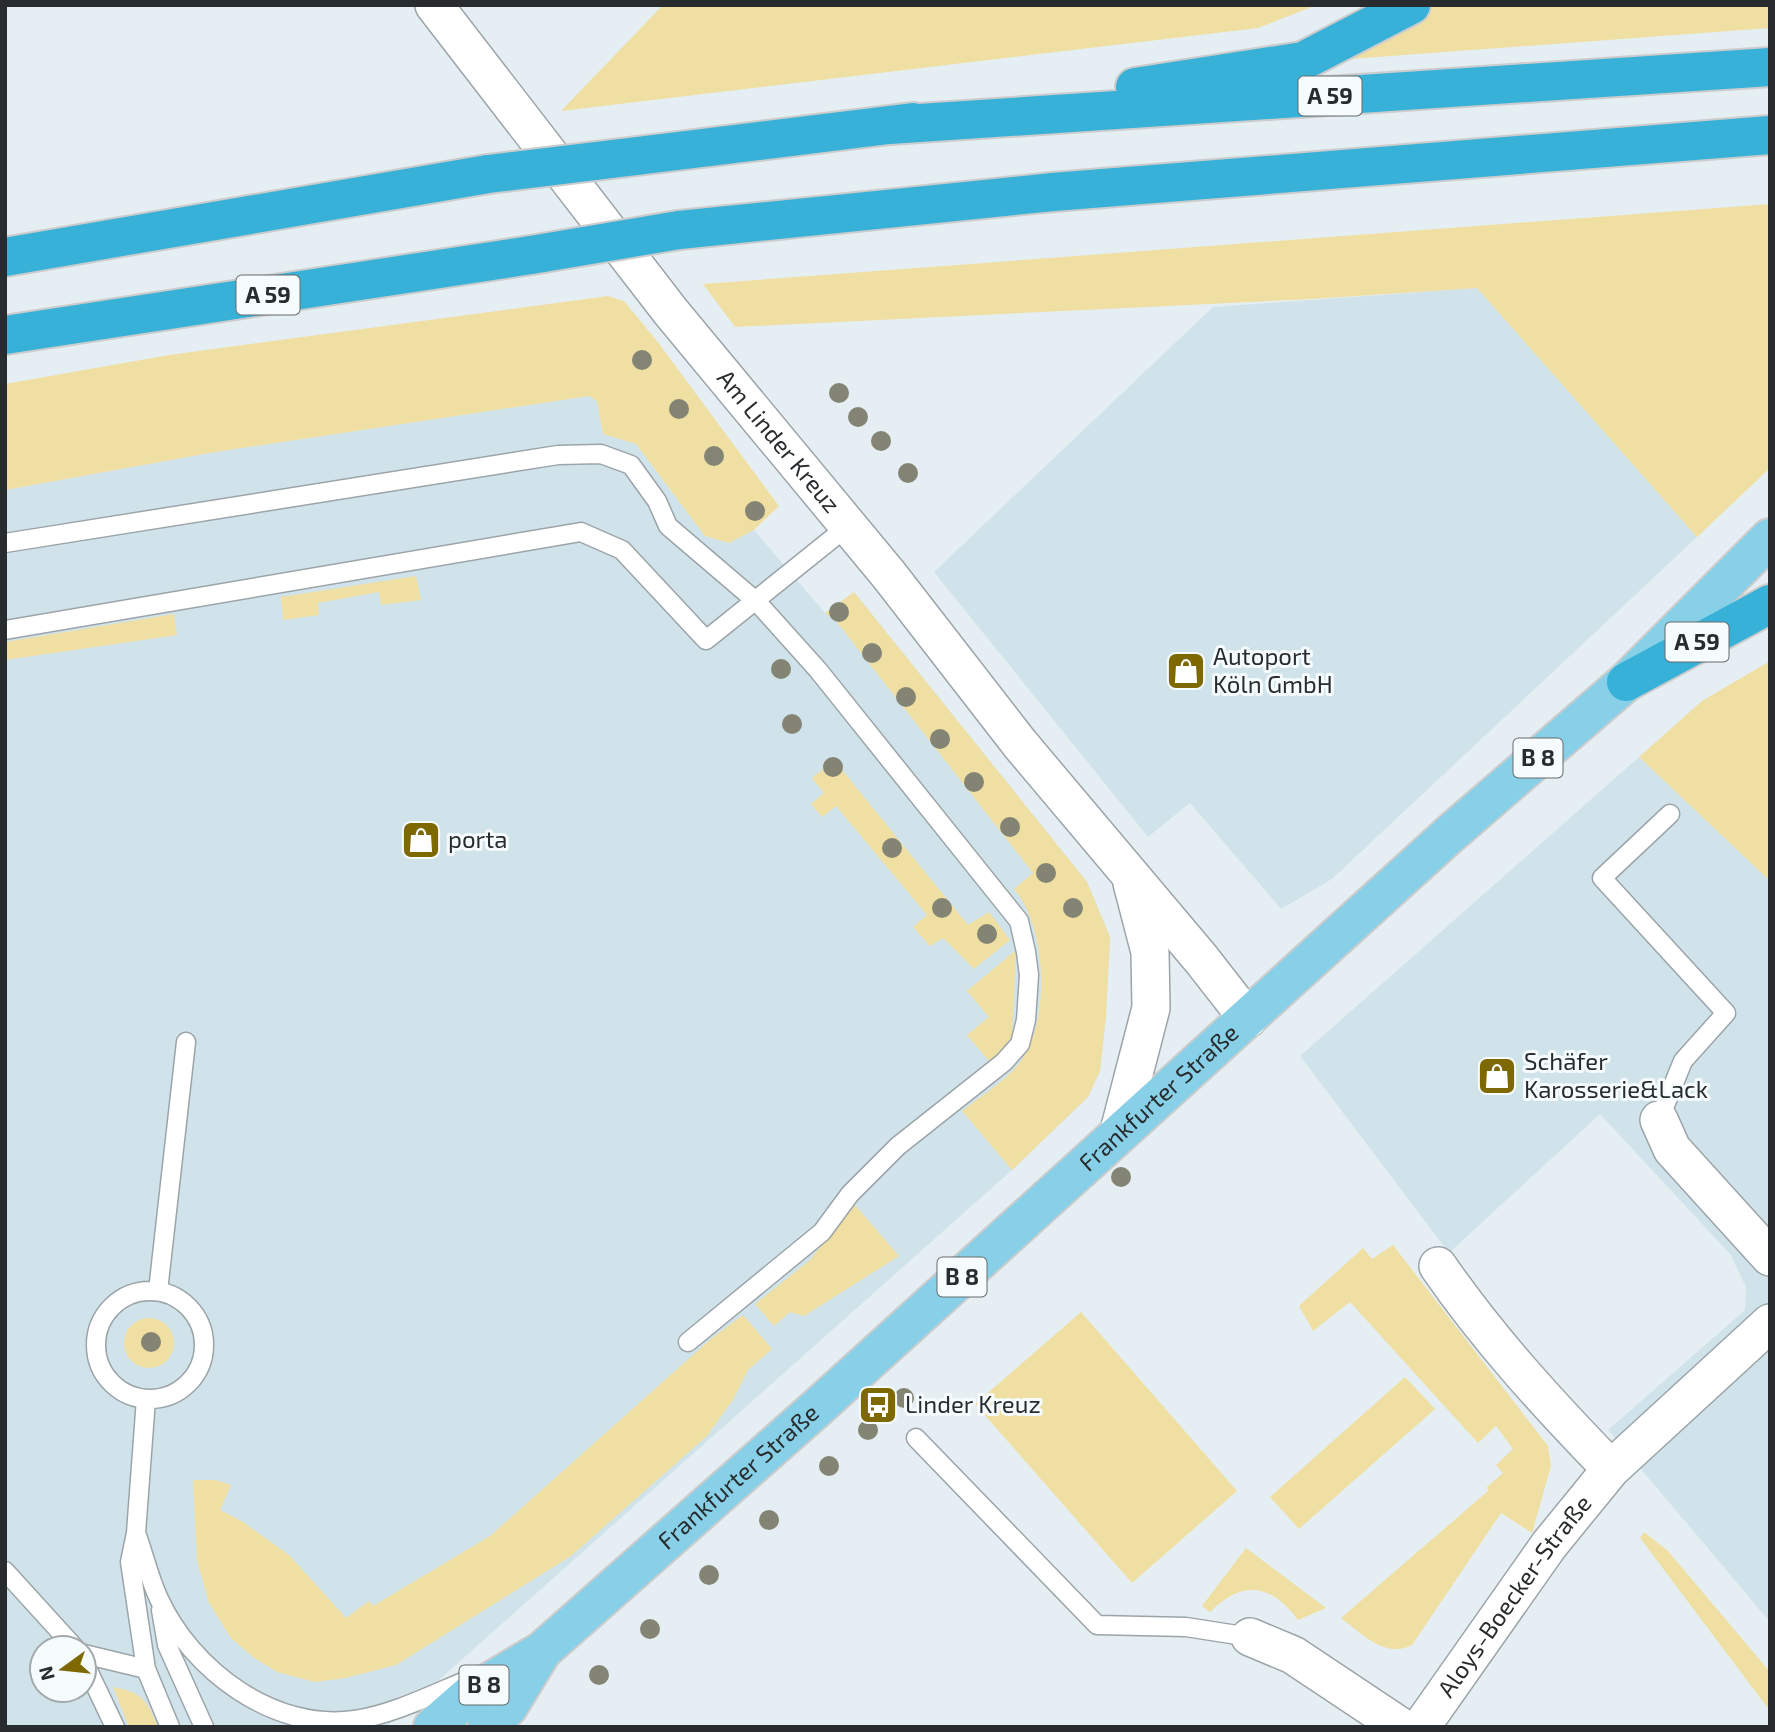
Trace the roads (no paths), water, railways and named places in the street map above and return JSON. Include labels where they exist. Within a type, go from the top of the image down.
[{"type":"highway","points":[[890,125],[1303,61],[1411,5]]},
{"type":"highway","name":"A 59","points":[[5,257],[488,174],[890,125],[1770,67]]},
{"type":"highway","name":"A 59","points":[[5,334],[531,255],[679,230],[1053,192],[1770,135]]},
{"type":"highway","name":"A 59","points":[[1626,682],[1770,604]]},
{"type":"main road","name":"Frankfurter Straße","points":[[433,1727],[473,1692],[542,1651],[906,1328],[1450,834],[1626,682],[1770,538]]},
{"type":"main road","name":"Frankfurter Straße","points":[[487,1727],[508,1707],[542,1651]]},
{"type":"street","name":"Am Linder Kreuz","points":[[434,5],[671,312],[848,526],[1015,738],[1129,872],[1248,1019]]},
{"type":"street","name":"Am Linder Kreuz","points":[[1118,1135],[1151,1009],[1150,952],[1129,872]]},
{"type":"street","points":[[1659,1120],[1672,1149],[1770,1257]]},
{"type":"street","points":[[1438,1266],[1528,1382],[1611,1469]]},
{"type":"street","name":"Aloys-Boecker-Straße","points":[[1421,1727],[1549,1545],[1611,1469],[1770,1323]]},
{"type":"street","points":[[1250,1637],[1293,1654],[1401,1727]]},
{"type":"lane","points":[[5,543],[558,455],[601,454],[631,465],[657,501],[668,526],[757,602],[818,670],[1019,921],[1030,975],[1026,1020],[1020,1044],[1004,1062],[898,1146],[850,1194],[822,1232],[688,1342]]},
{"type":"lane","points":[[5,630],[582,532],[622,550],[706,640],[757,602],[848,526]]},
{"type":"lane","points":[[1659,1120],[1683,1061],[1726,1013],[1602,878],[1670,814]]},
{"type":"lane","points":[[158,1290],[186,1042]]},
{"type":"lane","points":[[158,1290],[174,1295],[198,1318],[204,1351],[191,1381],[163,1398],[146,1399],[123,1391],[105,1375],[97,1361],[95,1344],[99,1326],[108,1310],[122,1298],[139,1291],[158,1290]]},
{"type":"lane","points":[[146,1399],[136,1533],[130,1562],[146,1669],[170,1727]]},
{"type":"lane","points":[[916,1438],[1097,1625],[1186,1628],[1250,1637]]},
{"type":"lane","points":[[136,1533],[159,1599],[167,1645],[204,1727]]},
{"type":"lane","points":[[5,1571],[62,1634]]},
{"type":"lane","points":[[159,1599],[186,1642],[218,1677],[257,1702],[304,1719],[354,1721],[405,1706],[542,1651]]},
{"type":"lane","points":[[98,1657],[146,1669]]},
{"type":"lane","points":[[98,1690],[116,1727]]},
{"type":"place","name":"Autoport Köln GmbH","points":[[1186,671]]},
{"type":"place","name":"porta","points":[[421,840]]},
{"type":"place","name":"Schäfer Karosserie&Lack","points":[[1497,1076]]},
{"type":"place","name":"Linder Kreuz","points":[[878,1405]]}]
